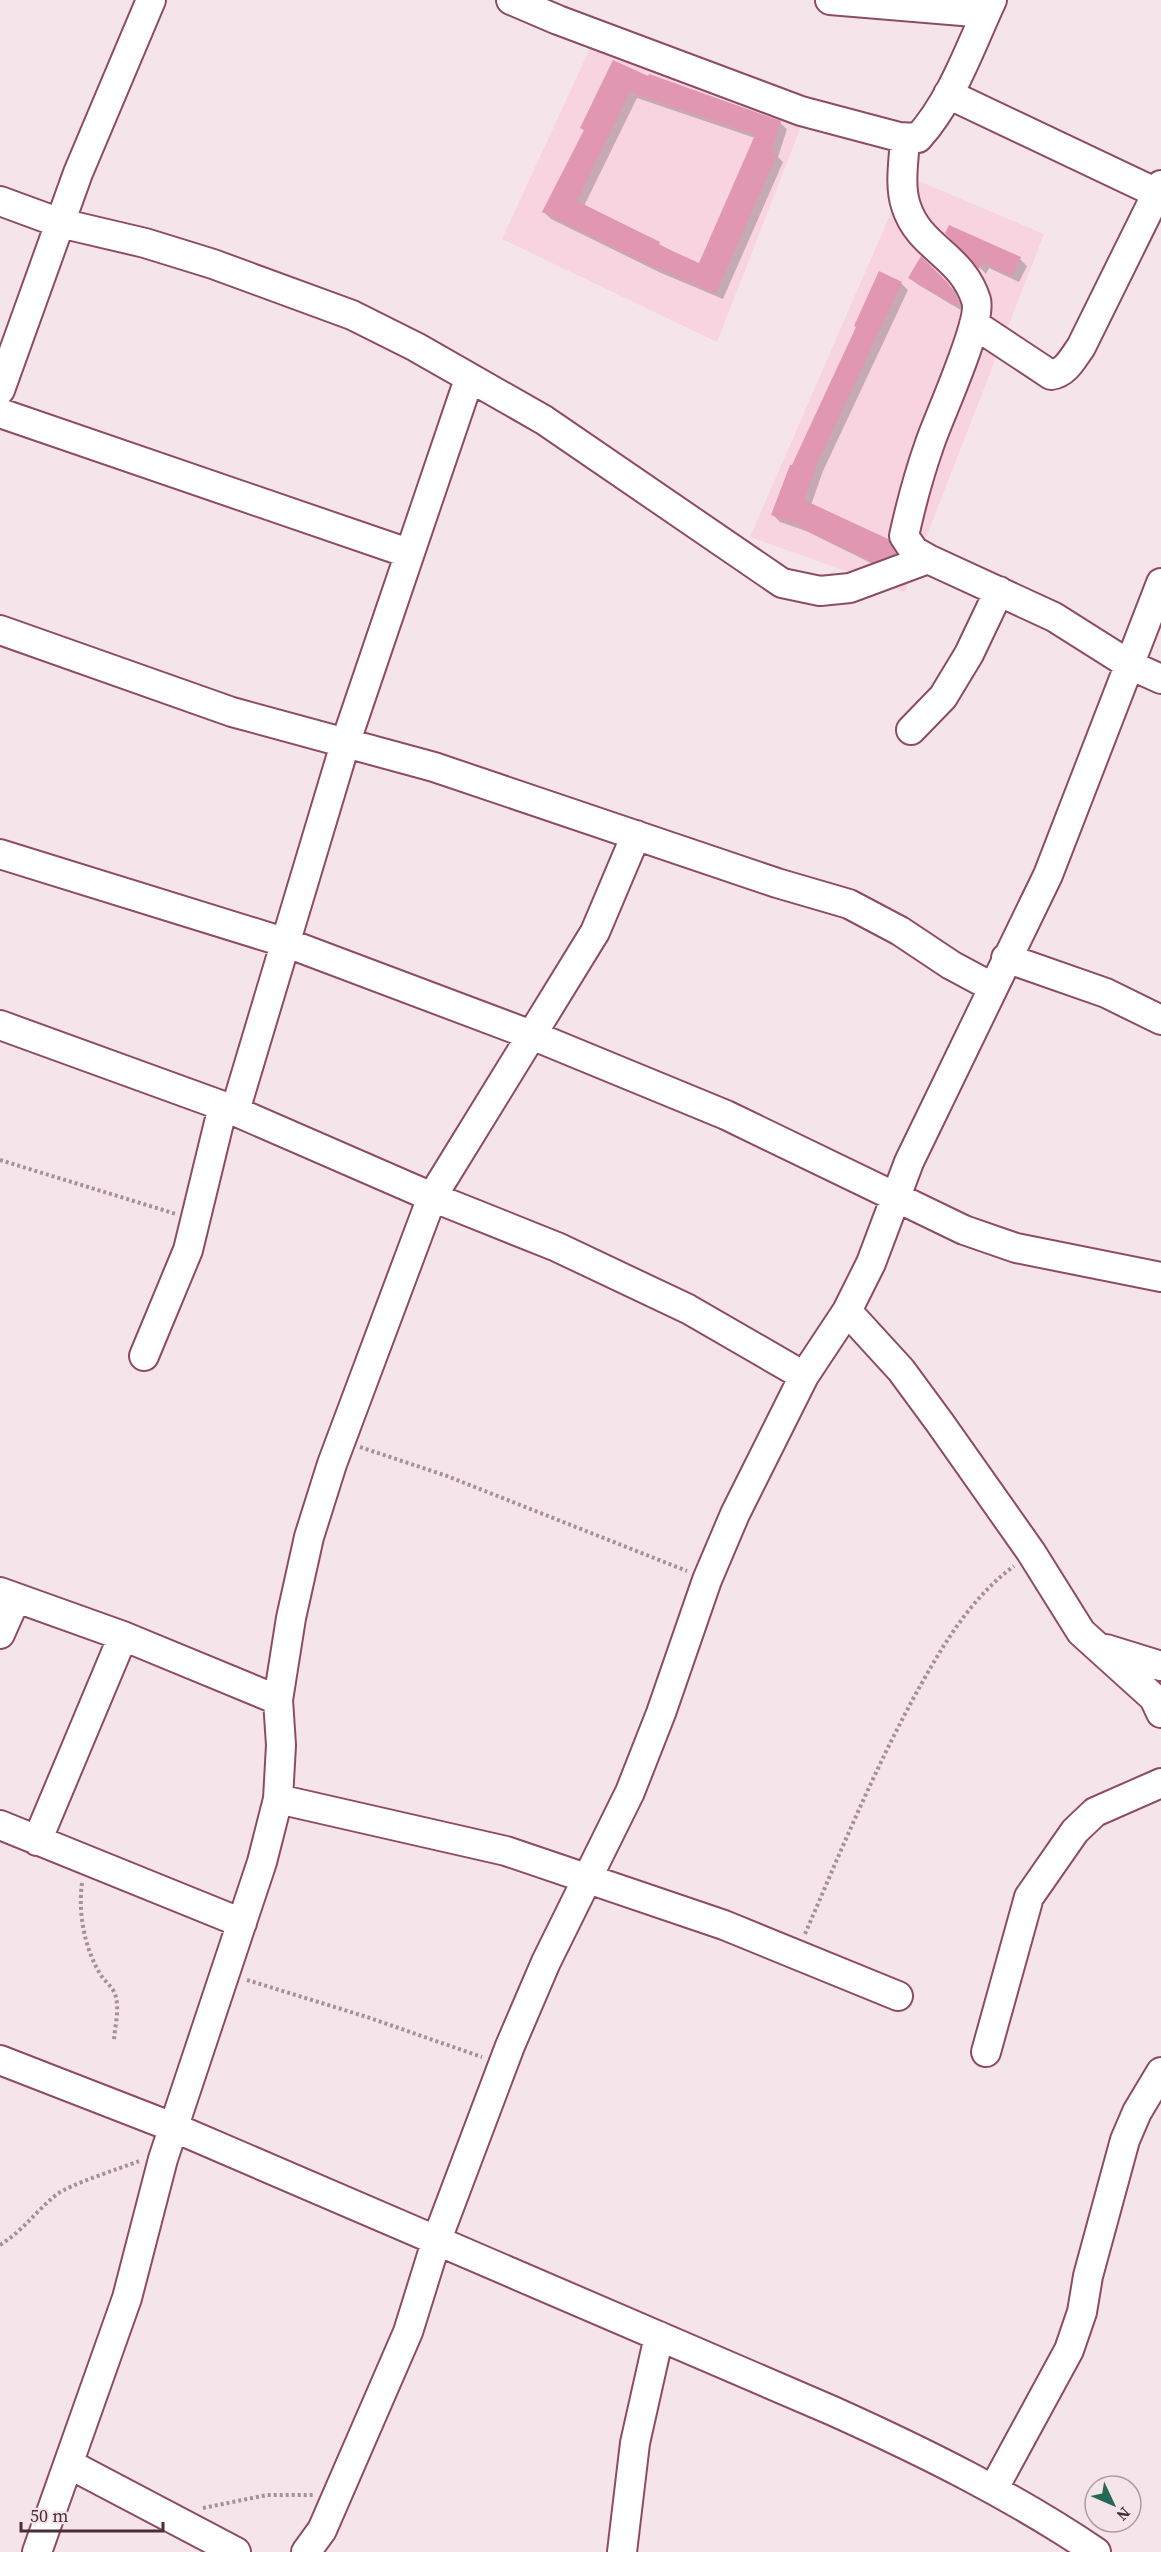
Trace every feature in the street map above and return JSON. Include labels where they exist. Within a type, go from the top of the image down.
[{"type":"street","points":[[0,390],[78,172],[151,0]]},
{"type":"street","points":[[511,0],[558,20],[801,111],[902,137],[918,138],[933,121],[948,94],[989,6],[830,0]]},
{"type":"street","points":[[948,94],[1160,191],[1081,347],[1069,364],[1058,374],[1051,375],[974,324]]},
{"type":"street","points":[[902,137],[902,186],[905,206],[925,238],[956,264],[976,300],[977,310],[914,490],[904,536],[914,551],[928,559],[1054,617],[1130,665],[1161,679]]},
{"type":"street","points":[[0,201],[60,223],[146,243],[213,264],[352,315],[416,347],[544,420],[782,582],[820,591],[850,588],[928,559]]},
{"type":"street","points":[[144,1356],[175,1287],[188,1250],[193,1220],[287,943],[345,744],[469,379]]},
{"type":"street","points":[[0,413],[408,553]]},
{"type":"street","points":[[306,2552],[322,2530],[408,2332],[436,2242],[502,2065],[546,1962],[630,1792],[661,1713],[707,1580],[735,1514],[804,1376],[847,1311],[871,1263],[894,1199],[935,1105],[1048,875],[1161,584]]},
{"type":"street","points":[[911,730],[943,697],[969,654],[999,591]]},
{"type":"street","points":[[0,630],[190,698],[345,744],[434,767],[849,904],[900,930],[951,965],[992,987]]},
{"type":"street","points":[[37,2552],[127,2298],[171,2138],[262,1862],[278,1799],[281,1745],[278,1700],[291,1618],[309,1537],[340,1441],[432,1197],[534,1036],[595,932],[636,835]]},
{"type":"street","points":[[0,854],[287,943],[534,1036],[726,1115],[894,1199],[964,1230],[1016,1248],[1161,1277]]},
{"type":"street","points":[[1006,958],[1106,993],[1161,1020]]},
{"type":"street","points":[[0,1025],[229,1109],[432,1197],[557,1247],[688,1309],[804,1376]]},
{"type":"street","points":[[847,1311],[901,1371],[927,1405],[1031,1552],[1081,1632],[1154,1698],[1161,1713]]},
{"type":"street","points":[[0,1634],[8,1595],[123,1636],[278,1700]]},
{"type":"street","points":[[37,1841],[123,1636]]},
{"type":"street","points":[[1095,1646],[1161,1666]]},
{"type":"street","points":[[986,2052],[1029,1897],[1075,1831],[1095,1812],[1161,1783]]},
{"type":"street","points":[[278,1799],[506,1851],[724,1925],[898,1996]]},
{"type":"street","points":[[0,1825],[84,1861],[242,1923]]},
{"type":"street","points":[[0,2060],[171,2138],[436,2242],[659,2336],[924,2452],[994,2488],[1096,2552]]},
{"type":"street","points":[[994,2488],[1070,2350],[1082,2312],[1088,2276],[1125,2140],[1137,2112],[1161,2072]]},
{"type":"street","points":[[622,2552],[635,2443],[659,2336]]},
{"type":"street","points":[[69,2464],[236,2552]]},
{"type":"path","points":[[0,1160],[193,1220]]},
{"type":"path","points":[[340,1441],[447,1476],[707,1580]]},
{"type":"path","points":[[797,1954],[852,1825],[895,1733],[948,1635],[999,1577],[1031,1552]]},
{"type":"path","points":[[84,1861],[79,1908],[91,1958],[103,1980],[114,1991],[117,2006],[114,2040]]},
{"type":"path","points":[[226,1973],[367,2017],[502,2065]]},
{"type":"path","points":[[0,2245],[18,2234],[45,2205],[64,2189],[171,2138]]},
{"type":"path","points":[[166,2515],[267,2495],[339,2493]]},
{"type":"shaded area","points":[[598,31],[811,101],[717,342],[502,239]]},
{"type":"shaded area","points":[[907,176],[1044,234],[905,592],[750,537]]},
{"type":"building","points":[[613,60],[648,76],[649,74],[781,121],[771,152],[777,154],[716,293],[652,266],[542,212],[584,130],[580,128]],"holes":[[[630,92],[755,135],[699,263],[659,245],[660,242],[577,201]]]},
{"type":"building","points":[[949,225],[1021,257],[1012,276],[982,262],[979,269],[945,233]]},
{"type":"building","points":[[921,256],[948,283],[959,303],[957,306],[908,278]]},
{"type":"building","points":[[879,271],[902,282],[817,464],[804,500],[888,539],[896,553],[873,562],[801,528],[802,526],[771,515],[790,465],[792,465],[856,327],[854,326]]}]
